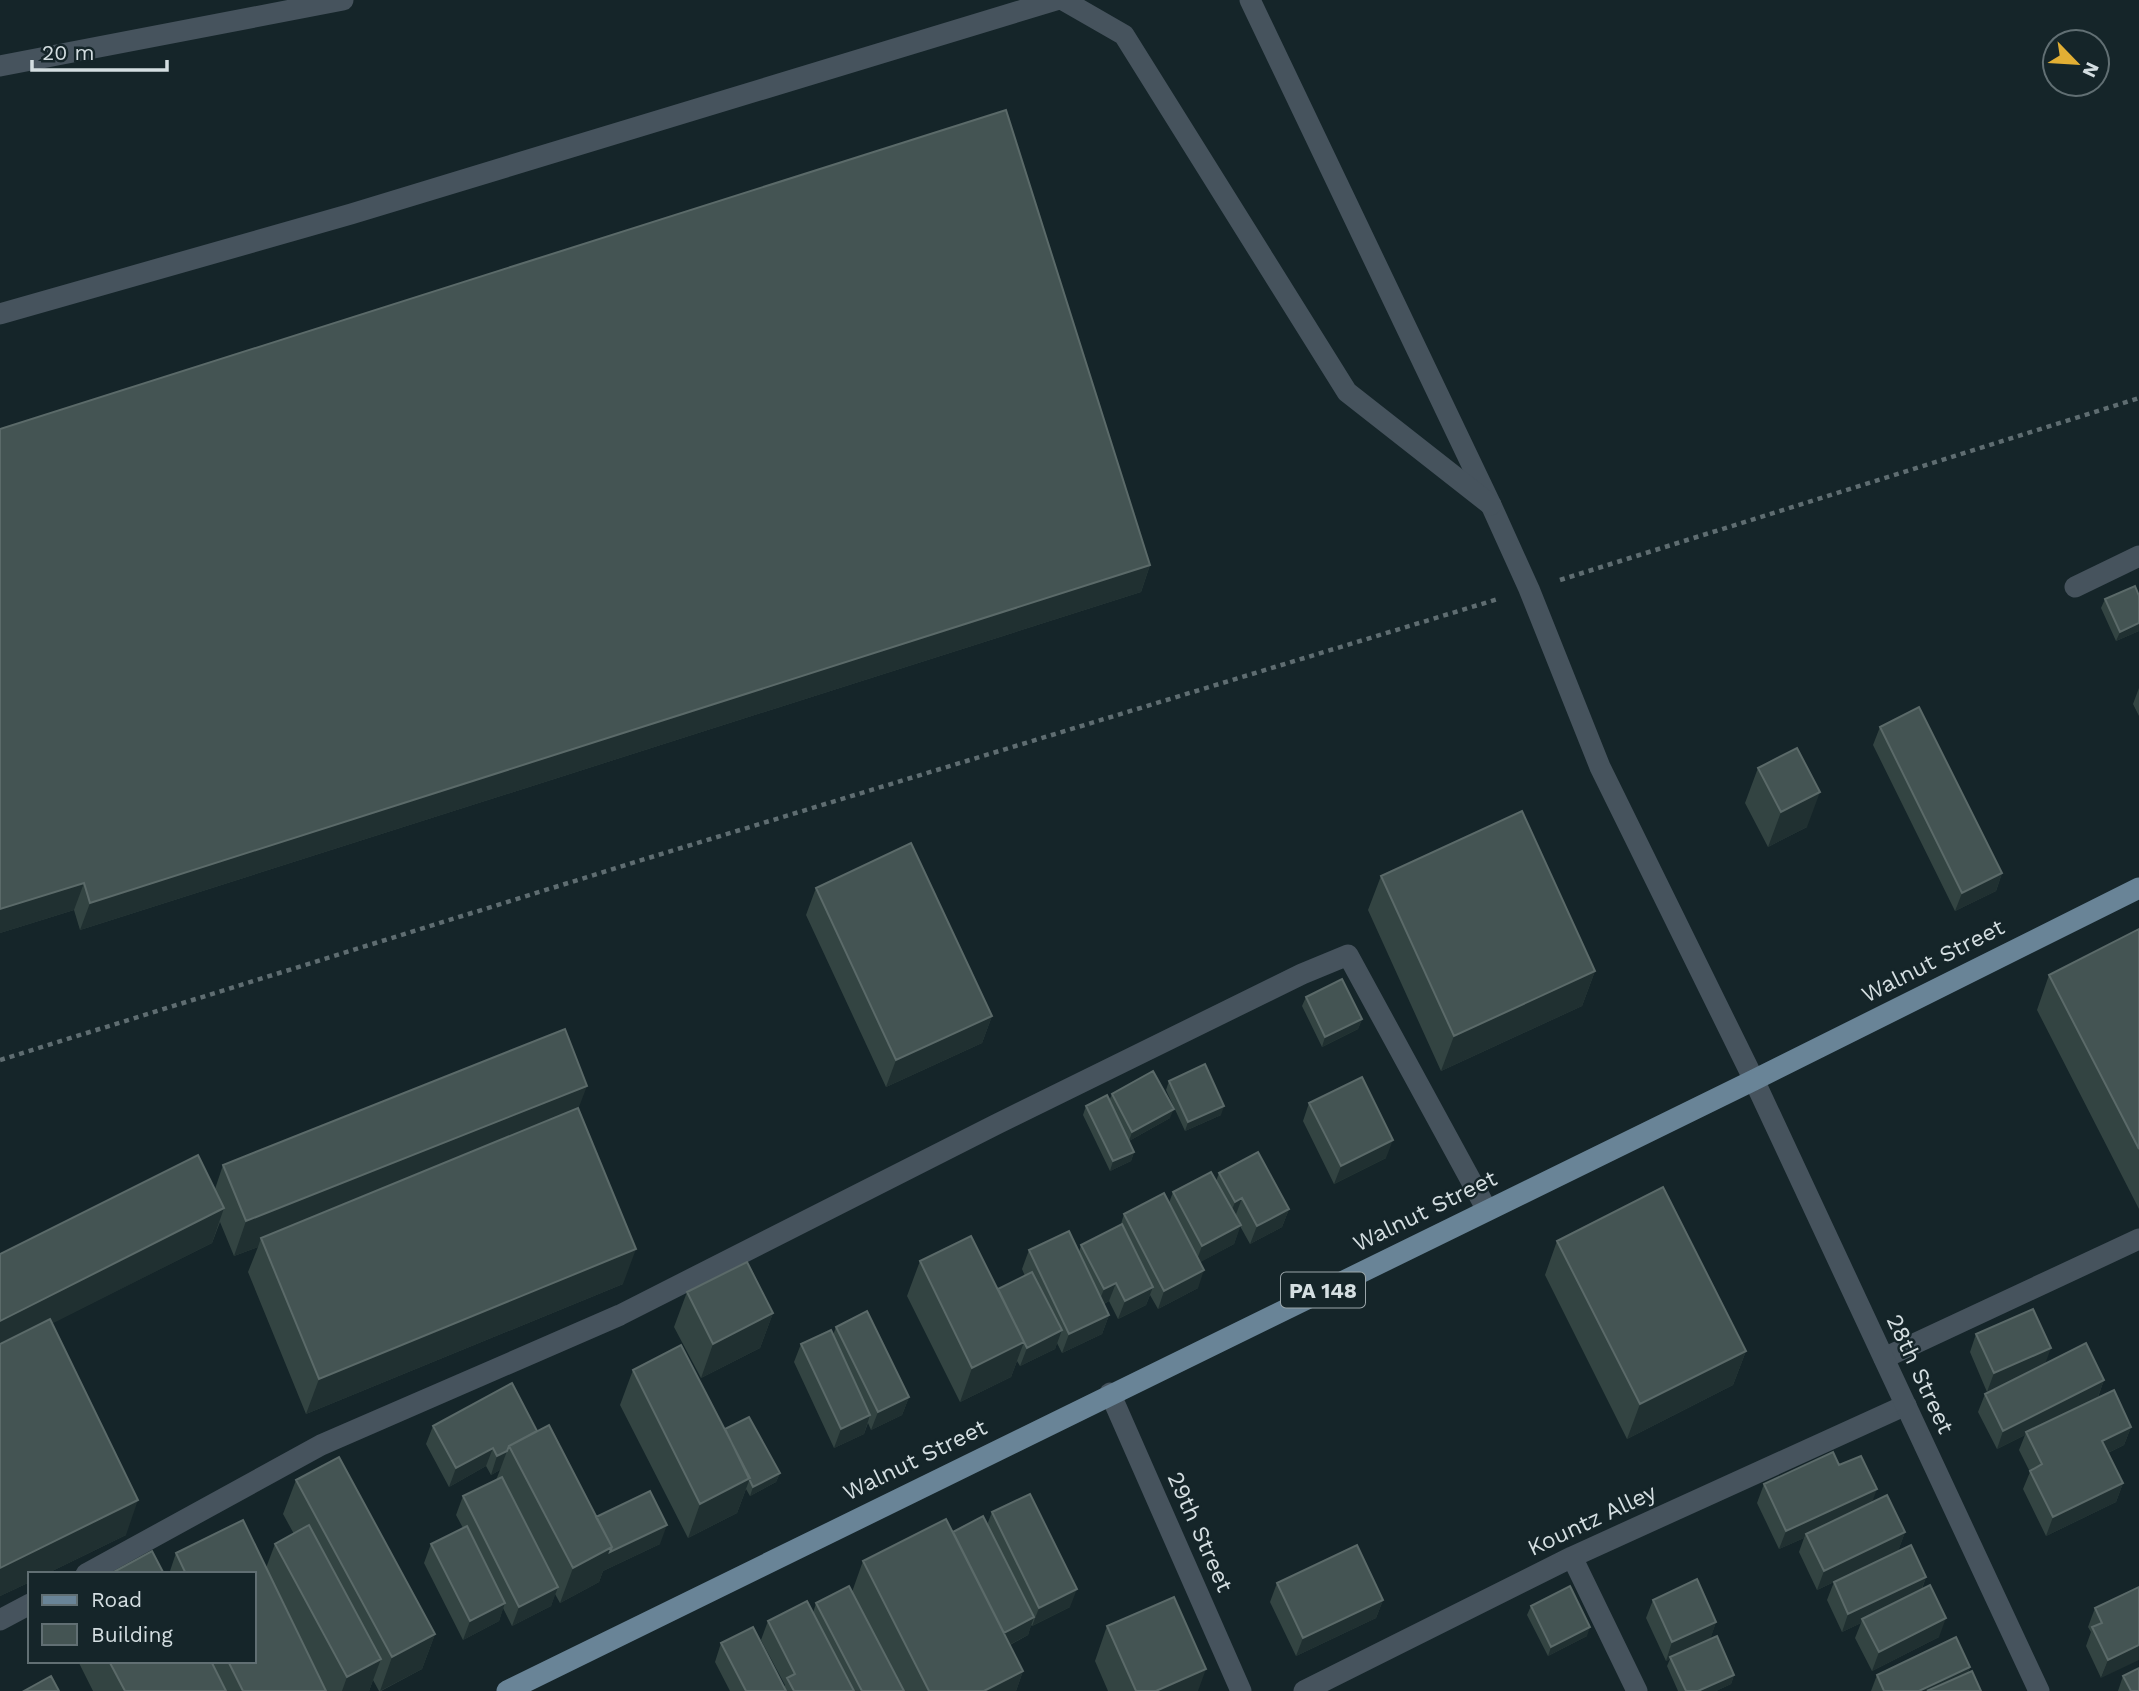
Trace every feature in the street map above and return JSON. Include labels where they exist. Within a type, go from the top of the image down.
[{"type":"main road","name":"Walnut Street","points":[[507,1691],[1110,1393],[1754,1080],[2139,888]]},
{"type":"street","points":[[0,66],[343,0]]},
{"type":"street","points":[[0,314],[351,214],[1056,0]]},
{"type":"street","points":[[1063,0],[1124,35],[1347,392],[1491,505]]},
{"type":"street","name":"28th Street","points":[[1250,0],[1491,505],[1529,589],[1600,767],[1754,1080],[2039,1691]]},
{"type":"street","points":[[2075,587],[2139,556]]},
{"type":"street","points":[[90,1572],[321,1446],[620,1315],[998,1124],[1302,974],[1348,955],[1487,1210]]},
{"type":"street","points":[[1884,1358],[2139,1239]]},
{"type":"street","name":"29th Street","points":[[1110,1393],[1241,1691]]},
{"type":"street","name":"Kountz Alley","points":[[1304,1691],[1572,1558],[1906,1405]]},
{"type":"street","points":[[1572,1558],[1637,1691]]},
{"type":"street","points":[[0,1620],[28,1605]]},
{"type":"path","points":[[0,1060],[658,855],[1529,589],[2139,398]]},
{"type":"building","points":[[1006,110],[1150,565],[90,903],[84,883],[0,909],[0,429]]},
{"type":"building","points":[[2135,586],[2139,596],[2139,623],[2120,632],[2105,599]]},
{"type":"building","points":[[1919,707],[2002,873],[1962,893],[1880,727]]},
{"type":"building","points":[[1797,748],[1820,792],[1781,812],[1758,768]]},
{"type":"building","points":[[1522,811],[1595,971],[1454,1036],[1381,876]]},
{"type":"building","points":[[911,843],[992,1016],[896,1060],[816,888]]},
{"type":"building","points":[[2139,929],[2139,1149],[2049,975]]},
{"type":"building","points":[[1342,979],[1362,1019],[1325,1037],[1306,997]]},
{"type":"building","points":[[565,1029],[587,1086],[246,1221],[223,1165]]},
{"type":"building","points":[[1205,1064],[1224,1106],[1188,1122],[1169,1081]]},
{"type":"building","points":[[1153,1071],[1174,1109],[1132,1132],[1112,1094]]},
{"type":"building","points":[[1362,1077],[1393,1140],[1341,1166],[1309,1103]]},
{"type":"building","points":[[1107,1095],[1134,1152],[1113,1161],[1086,1106]]},
{"type":"building","points":[[578,1108],[636,1249],[319,1379],[261,1238]]},
{"type":"building","points":[[1258,1152],[1289,1209],[1257,1226],[1242,1198],[1235,1202],[1219,1173]]},
{"type":"building","points":[[198,1155],[224,1208],[0,1321],[0,1254]]},
{"type":"building","points":[[1211,1172],[1241,1225],[1202,1246],[1173,1192]]},
{"type":"building","points":[[1663,1187],[1746,1351],[1640,1404],[1557,1241]]},
{"type":"building","points":[[1164,1193],[1204,1270],[1164,1291],[1124,1214]]},
{"type":"building","points":[[1122,1224],[1153,1287],[1125,1301],[1116,1283],[1104,1289],[1081,1245]]},
{"type":"building","points":[[1069,1231],[1109,1315],[1069,1334],[1029,1250]]},
{"type":"building","points":[[971,1236],[1024,1342],[972,1368],[920,1261]]},
{"type":"building","points":[[747,1262],[773,1313],[713,1344],[687,1292]]},
{"type":"building","points":[[1032,1272],[1062,1330],[1027,1348],[998,1289]]},
{"type":"building","points":[[2033,1309],[2051,1348],[1994,1373],[1976,1334]]},
{"type":"building","points":[[867,1311],[909,1397],[878,1412],[836,1327]]},
{"type":"building","points":[[50,1319],[138,1500],[0,1568],[0,1344]]},
{"type":"building","points":[[831,1330],[870,1415],[841,1429],[801,1344]]},
{"type":"building","points":[[2086,1343],[2104,1380],[2003,1431],[1985,1394]]},
{"type":"building","points":[[681,1345],[750,1478],[700,1504],[633,1370]]},
{"type":"building","points":[[512,1383],[537,1431],[509,1446],[507,1451],[497,1456],[493,1448],[456,1468],[433,1426]]},
{"type":"building","points":[[2114,1390],[2131,1427],[2102,1441],[2123,1483],[2053,1517],[2030,1471],[2042,1464],[2026,1432]]},
{"type":"building","points":[[749,1417],[780,1473],[753,1487],[725,1429]]},
{"type":"building","points":[[549,1425],[612,1547],[573,1568],[509,1446]]},
{"type":"building","points":[[1833,1452],[1839,1465],[1861,1456],[1877,1489],[1786,1531],[1764,1484]]},
{"type":"building","points":[[339,1457],[435,1634],[392,1657],[296,1480]]},
{"type":"building","points":[[502,1477],[558,1587],[519,1607],[463,1496]]},
{"type":"building","points":[[650,1491],[667,1525],[610,1552],[612,1547],[596,1517]]},
{"type":"building","points":[[1030,1494],[1077,1589],[1039,1608],[992,1512]]},
{"type":"building","points":[[1887,1495],[1905,1532],[1824,1571],[1806,1534]]},
{"type":"building","points":[[983,1516],[1034,1617],[1004,1633],[953,1532]]},
{"type":"building","points":[[946,1519],[1023,1671],[984,1691],[929,1691],[863,1561]]},
{"type":"building","points":[[243,1520],[326,1691],[243,1691],[229,1663],[256,1663],[256,1572],[185,1572],[176,1553]]},
{"type":"building","points":[[309,1525],[381,1659],[347,1677],[275,1544]]},
{"type":"building","points":[[467,1526],[505,1603],[470,1621],[431,1544]]},
{"type":"building","points":[[1357,1545],[1383,1600],[1303,1638],[1277,1583]]},
{"type":"building","points":[[1911,1545],[1926,1577],[1848,1614],[1834,1582]]},
{"type":"building","points":[[152,1551],[163,1572],[114,1572]]},
{"type":"building","points":[[1697,1579],[1716,1622],[1672,1642],[1653,1600]]},
{"type":"building","points":[[1930,1585],[1946,1618],[1879,1652],[1862,1619]]},
{"type":"building","points":[[849,1586],[904,1691],[862,1691],[816,1603]]},
{"type":"building","points":[[1570,1586],[1590,1627],[1551,1647],[1531,1606]]},
{"type":"building","points":[[2139,1587],[2139,1645],[2108,1660],[2092,1627],[2102,1623],[2095,1608]]},
{"type":"building","points":[[1174,1597],[1206,1669],[1156,1691],[1136,1691],[1107,1626]]},
{"type":"building","points":[[807,1601],[854,1691],[794,1691],[787,1678],[795,1674],[768,1621]]},
{"type":"building","points":[[753,1627],[786,1691],[746,1691],[721,1643]]},
{"type":"building","points":[[1717,1636],[1734,1675],[1698,1691],[1686,1691],[1670,1657]]},
{"type":"building","points":[[1956,1637],[1970,1667],[1919,1691],[1884,1691],[1877,1675]]},
{"type":"building","points":[[110,1663],[212,1663],[226,1691],[125,1691]]},
{"type":"building","points":[[2139,1668],[2139,1691],[2131,1691],[2123,1676]]},
{"type":"building","points":[[1972,1671],[1981,1691],[1927,1691]]},
{"type":"building","points":[[51,1676],[59,1691],[24,1691]]}]
